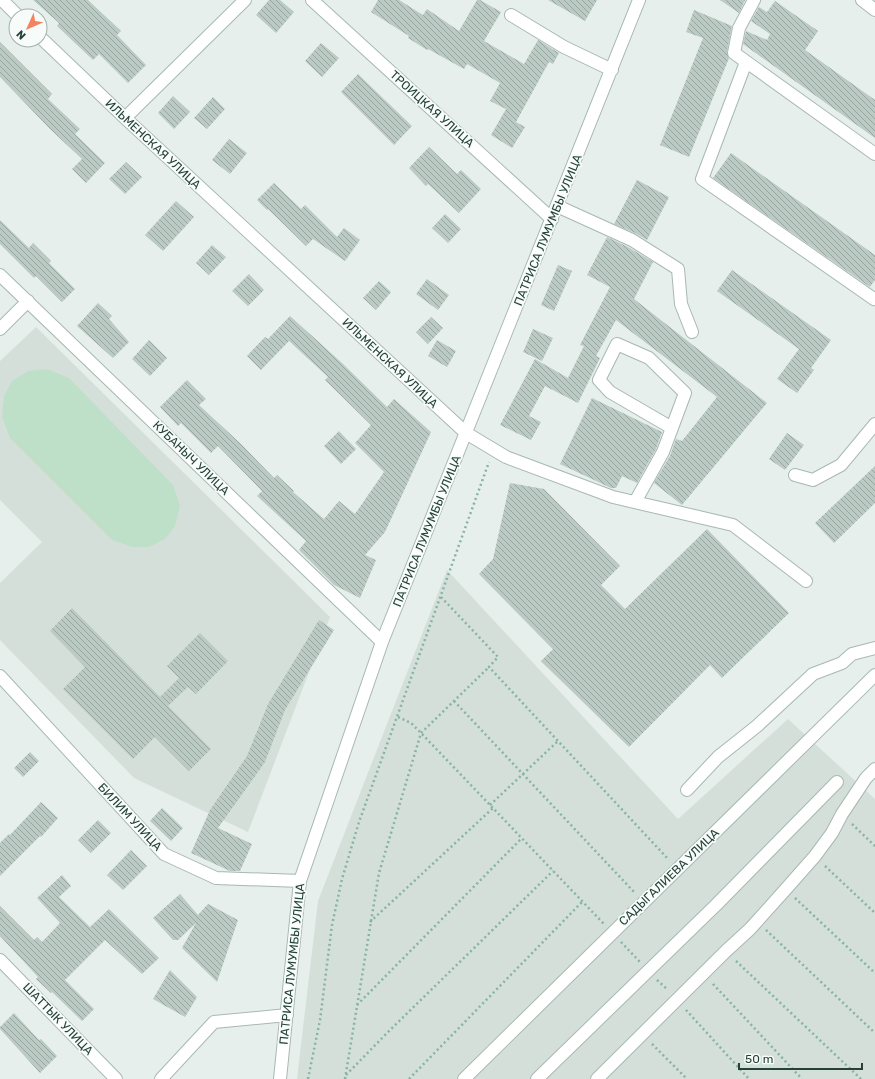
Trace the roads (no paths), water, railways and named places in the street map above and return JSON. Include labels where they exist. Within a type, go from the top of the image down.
[{"type":"street","points":[[2,0],[10,8]]},
{"type":"street","points":[[125,118],[245,0]]},
{"type":"street","name":"ТРОИЦКАЯ УЛИЦА","points":[[312,0],[552,219]]},
{"type":"street","name":"ПАТРИСА ЛУМУМБЫ УЛИЦА","points":[[280,1079],[300,881],[382,642],[558,206],[639,0]]},
{"type":"street","points":[[754,0],[739,28],[734,53],[875,154]]},
{"type":"street","points":[[862,0],[875,10]]},
{"type":"street","points":[[511,15],[564,47],[612,70]]},
{"type":"street","name":"ИЛЬМЕНСКАЯ УЛИЦА","points":[[48,45],[125,118],[466,433],[493,450],[513,460],[614,497],[733,525],[806,581]]},
{"type":"street","points":[[746,62],[702,179],[868,295],[874,299],[875,298]]},
{"type":"street","points":[[558,206],[632,240],[678,269],[681,304],[692,332]]},
{"type":"street","name":"КУБАНЫЧ УЛИЦА","points":[[0,275],[382,642]]},
{"type":"street","points":[[0,329],[28,301]]},
{"type":"street","points":[[635,502],[663,452],[672,428],[685,393],[649,358],[617,344],[599,380],[610,392],[672,428]]},
{"type":"street","points":[[795,475],[813,480],[841,465],[875,424]]},
{"type":"street","points":[[687,790],[718,757],[757,726],[813,674],[842,663],[852,654],[875,648]]},
{"type":"street","name":"САДЫГАЛИЕВА УЛИЦА","points":[[464,1079],[875,675]]},
{"type":"street","name":"БИЛИМ УЛИЦА","points":[[0,676],[164,854],[216,878],[300,881]]},
{"type":"street","points":[[597,1079],[757,921],[786,890],[815,856],[832,833],[842,814],[866,778],[875,769]]},
{"type":"street","points":[[537,1079],[705,916],[837,782]]},
{"type":"street","name":"ШАТТЫК УЛИЦА","points":[[0,960],[116,1079]]},
{"type":"street","points":[[161,1079],[214,1022],[287,1015]]}]
